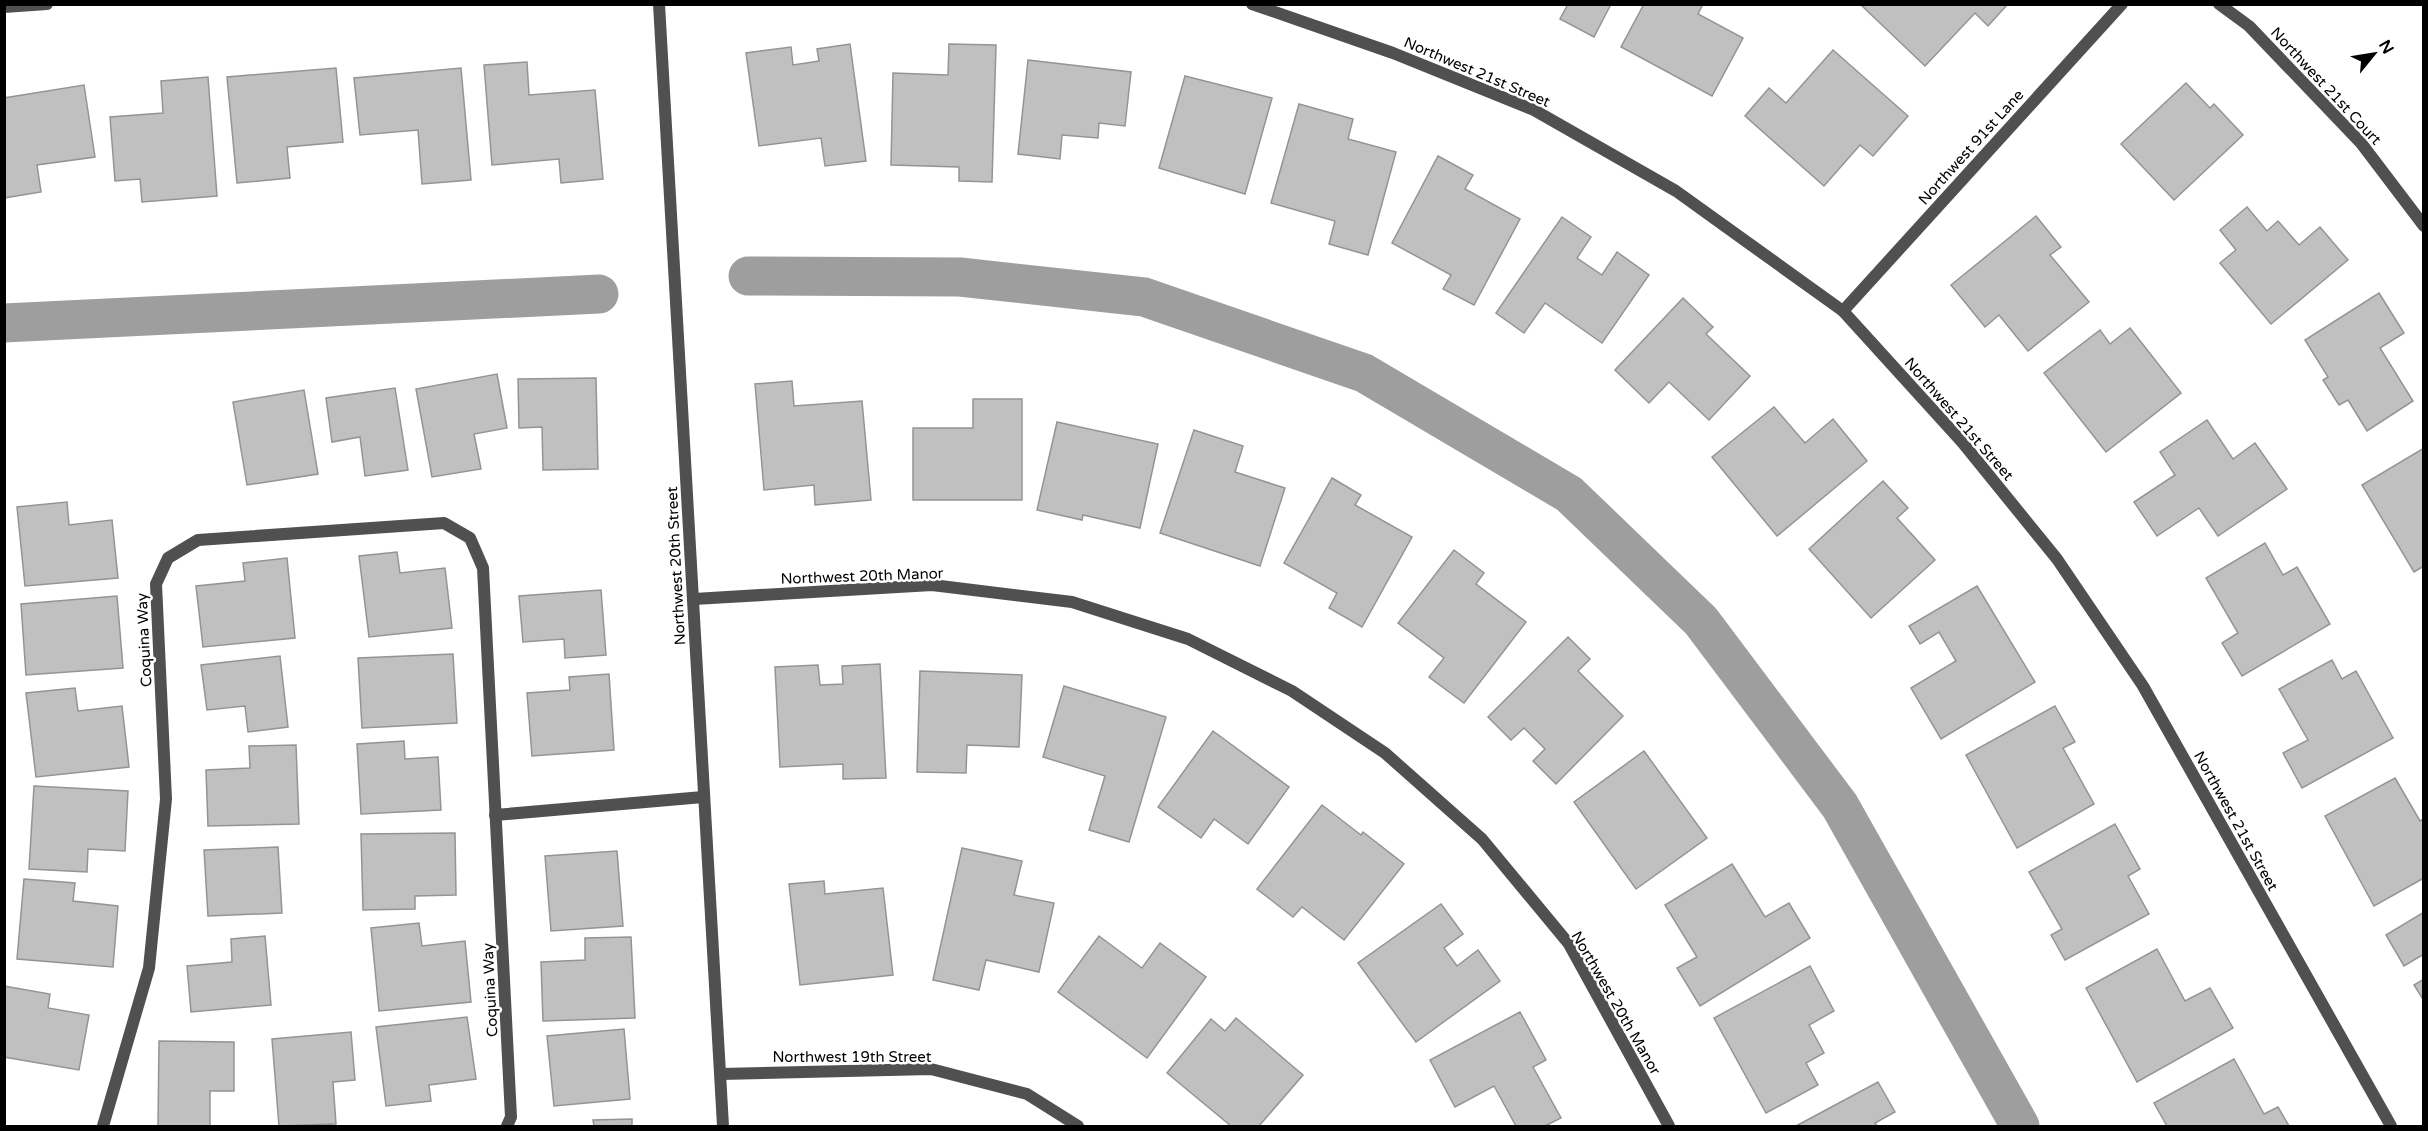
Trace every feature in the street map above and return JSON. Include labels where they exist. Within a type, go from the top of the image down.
[{"type":"street","points":[[4,7],[47,4]]},
{"type":"street","name":"Northwest 20th Street","points":[[659,4],[723,1126]]},
{"type":"street","name":"Northwest 21st Street","points":[[1252,4],[1394,52],[1534,110],[1676,191],[1843,311],[1962,442],[2049,550],[2143,686],[2391,1126]]},
{"type":"street","name":"Northwest 91st Lane","points":[[1843,311],[2122,4]]},
{"type":"street","name":"Northwest 21st Court","points":[[2219,4],[2249,26],[2361,143],[2424,226]]},
{"type":"street","name":"Coquina Way","points":[[103,1126],[149,968],[166,799],[156,584],[168,558],[198,540],[444,523],[470,538],[483,568],[511,1117],[507,1126]]},
{"type":"street","name":"Northwest 20th Manor","points":[[694,599],[932,585],[1072,602],[1188,639],[1292,691],[1385,753],[1482,839],[1569,944],[1669,1126]]},
{"type":"street","points":[[495,815],[703,797]]},
{"type":"street","name":"Northwest 19th Street","points":[[721,1074],[931,1069],[1027,1094],[1078,1126]]},
{"type":"building","points":[[1568,4],[1611,4],[1594,37],[1560,19]]},
{"type":"building","points":[[1644,4],[1703,4],[1698,14],[1743,38],[1712,96],[1621,47]]},
{"type":"building","points":[[1860,4],[2007,5],[1988,26],[1975,13],[1925,66]]},
{"type":"building","points":[[850,44],[866,161],[825,166],[821,138],[759,146],[746,53],[791,47],[793,65],[819,61],[817,49]]},
{"type":"building","points":[[949,44],[996,45],[992,182],[959,181],[959,167],[891,165],[893,73],[948,75]]},
{"type":"building","points":[[1833,50],[1908,116],[1873,156],[1860,145],[1824,186],[1745,116],[1769,88],[1786,103]]},
{"type":"building","points":[[1028,60],[1131,72],[1125,126],[1099,123],[1098,138],[1062,135],[1060,159],[1018,154]]},
{"type":"building","points":[[527,62],[529,95],[595,90],[603,179],[561,183],[559,159],[492,165],[484,65]]},
{"type":"building","points":[[336,68],[343,142],[287,147],[290,178],[237,183],[227,77]]},
{"type":"building","points":[[461,68],[471,180],[422,184],[418,130],[360,135],[354,78]]},
{"type":"building","points":[[1185,76],[1272,98],[1245,194],[1159,168]]},
{"type":"building","points":[[208,77],[217,196],[142,202],[140,179],[115,181],[110,117],[163,113],[161,81]]},
{"type":"building","points":[[2186,83],[2210,108],[2214,104],[2243,135],[2174,200],[2121,144]]},
{"type":"building","points":[[84,85],[95,157],[37,165],[41,192],[4,198],[4,98]]},
{"type":"building","points":[[1299,104],[1353,119],[1348,139],[1396,152],[1368,255],[1329,244],[1335,221],[1271,203]]},
{"type":"building","points":[[1438,156],[1473,175],[1465,189],[1520,219],[1474,305],[1443,289],[1451,275],[1392,243]]},
{"type":"building","points":[[2247,207],[2267,231],[2278,221],[2299,245],[2320,227],[2348,260],[2271,324],[2220,263],[2236,250],[2220,230]]},
{"type":"building","points":[[2036,216],[2061,247],[2050,255],[2089,302],[2028,351],[1999,315],[1985,327],[1951,285]]},
{"type":"building","points":[[1562,217],[1591,237],[1577,258],[1602,275],[1617,252],[1649,275],[1602,343],[1545,303],[1524,333],[1496,313]]},
{"type":"building","points":[[2379,293],[2404,333],[2380,348],[2413,401],[2367,431],[2348,400],[2339,405],[2323,380],[2328,377],[2305,340]]},
{"type":"building","points":[[1683,298],[1713,327],[1706,334],[1750,376],[1709,420],[1669,382],[1649,403],[1615,370]]},
{"type":"building","points":[[2130,328],[2181,393],[2106,452],[2044,373],[2100,330],[2110,344]]},
{"type":"building","points":[[497,374],[507,428],[474,434],[481,469],[432,477],[416,389]]},
{"type":"building","points":[[596,378],[598,469],[543,470],[542,427],[519,428],[518,379]]},
{"type":"building","points":[[792,381],[794,406],[862,401],[871,500],[815,505],[814,485],[764,490],[755,384]]},
{"type":"building","points":[[395,388],[408,470],[365,476],[360,437],[332,442],[326,398]]},
{"type":"building","points":[[304,390],[318,474],[247,485],[233,402]]},
{"type":"building","points":[[973,399],[1022,399],[1022,500],[913,500],[913,428],[973,428]]},
{"type":"building","points":[[1774,407],[1805,443],[1833,419],[1867,461],[1777,536],[1712,457]]},
{"type":"building","points":[[2207,420],[2233,459],[2255,443],[2287,489],[2218,536],[2199,508],[2157,536],[2134,502],[2175,475],[2160,452]]},
{"type":"building","points":[[1057,422],[1158,444],[1140,528],[1083,515],[1082,520],[1037,510]]},
{"type":"building","points":[[1194,430],[1243,446],[1235,472],[1285,488],[1260,566],[1160,533]]},
{"type":"building","points":[[2424,448],[2424,566],[2414,572],[2362,485]]},
{"type":"building","points":[[1332,478],[1361,495],[1355,505],[1412,537],[1362,627],[1329,608],[1337,593],[1284,563]]},
{"type":"building","points":[[1883,481],[1908,508],[1897,518],[1935,560],[1871,618],[1809,549]]},
{"type":"building","points":[[67,502],[69,525],[112,520],[118,578],[25,586],[17,507]]},
{"type":"building","points":[[2265,543],[2283,575],[2297,567],[2330,624],[2242,676],[2222,643],[2238,633],[2206,578]]},
{"type":"building","points":[[1454,550],[1484,573],[1476,584],[1526,622],[1464,703],[1429,677],[1444,658],[1398,623]]},
{"type":"building","points":[[397,552],[400,573],[445,568],[452,628],[369,637],[359,556]]},
{"type":"building","points":[[287,558],[295,638],[203,647],[196,586],[245,581],[243,563]]},
{"type":"building","points":[[1977,586],[2035,682],[1941,739],[1911,688],[1956,661],[1939,632],[1920,644],[1909,626]]},
{"type":"building","points":[[601,590],[606,655],[565,658],[564,639],[523,642],[519,596]]},
{"type":"building","points":[[117,596],[123,668],[26,675],[21,604]]},
{"type":"building","points":[[1568,637],[1590,659],[1578,671],[1623,716],[1556,784],[1533,761],[1545,749],[1524,728],[1511,740],[1488,717]]},
{"type":"building","points":[[453,654],[457,723],[362,728],[358,658]]},
{"type":"building","points":[[280,656],[288,727],[248,732],[245,706],[207,710],[201,665]]},
{"type":"building","points":[[2332,660],[2342,679],[2356,671],[2393,738],[2302,788],[2283,753],[2308,740],[2279,689]]},
{"type":"building","points":[[880,664],[886,778],[843,779],[843,764],[780,767],[775,667],[818,665],[820,685],[843,684],[842,666]]},
{"type":"building","points":[[920,671],[1022,675],[1019,747],[967,745],[966,773],[917,772]]},
{"type":"building","points":[[609,674],[614,750],[532,756],[527,693],[570,690],[569,677]]},
{"type":"building","points":[[1064,686],[1166,717],[1129,842],[1089,830],[1105,776],[1043,757]]},
{"type":"building","points":[[75,688],[78,711],[122,706],[129,767],[36,777],[26,693]]},
{"type":"building","points":[[2055,706],[2075,742],[2063,748],[2094,804],[2017,848],[1966,755]]},
{"type":"building","points":[[1213,731],[1289,787],[1248,844],[1214,819],[1201,838],[1158,807]]},
{"type":"building","points":[[404,741],[405,759],[438,757],[441,810],[361,814],[357,744]]},
{"type":"building","points":[[296,745],[299,824],[208,826],[206,770],[250,768],[249,746]]},
{"type":"building","points":[[1644,751],[1707,838],[1636,889],[1574,802]]},
{"type":"building","points":[[2395,778],[2420,821],[2424,819],[2424,878],[2374,906],[2325,816]]},
{"type":"building","points":[[34,786],[128,791],[125,851],[88,849],[87,872],[29,869]]},
{"type":"building","points":[[1322,805],[1361,835],[1363,832],[1404,864],[1344,940],[1302,907],[1293,917],[1257,889]]},
{"type":"building","points":[[2115,824],[2140,869],[2128,876],[2149,914],[2065,960],[2051,935],[2062,929],[2029,872]]},
{"type":"building","points":[[455,833],[456,895],[415,896],[415,909],[363,910],[361,834]]},
{"type":"building","points":[[278,847],[282,913],[208,916],[204,850]]},
{"type":"building","points":[[962,848],[1022,861],[1014,895],[1054,903],[1039,972],[986,960],[979,990],[933,980]]},
{"type":"building","points":[[617,851],[623,926],[551,931],[545,856]]},
{"type":"building","points":[[1732,864],[1765,917],[1789,903],[1810,938],[1700,1006],[1677,968],[1697,957],[1665,905]]},
{"type":"building","points":[[24,879],[75,883],[73,901],[118,906],[113,967],[17,959]]},
{"type":"building","points":[[824,881],[825,894],[883,888],[893,975],[800,985],[789,884]]},
{"type":"building","points":[[1441,904],[1463,934],[1444,948],[1457,966],[1478,950],[1500,981],[1416,1042],[1358,963]]},
{"type":"building","points":[[2424,912],[2424,954],[2404,966],[2386,935]]},
{"type":"building","points":[[419,923],[422,946],[465,941],[471,1002],[379,1011],[371,928]]},
{"type":"building","points":[[265,936],[271,1005],[191,1012],[187,966],[232,962],[231,939]]},
{"type":"building","points":[[1099,936],[1142,968],[1160,943],[1206,977],[1147,1058],[1058,992]]},
{"type":"building","points":[[631,937],[635,1018],[543,1021],[541,962],[585,960],[585,938]]},
{"type":"building","points":[[2157,949],[2185,1001],[2210,988],[2233,1028],[2137,1082],[2086,988]]},
{"type":"building","points":[[1810,966],[1834,1011],[1809,1025],[1824,1053],[1806,1063],[1818,1085],[1766,1113],[1714,1018]]},
{"type":"building","points":[[2424,979],[2424,1001],[2414,985]]},
{"type":"building","points":[[4,986],[50,994],[48,1008],[89,1015],[79,1070],[4,1057]]},
{"type":"building","points":[[1520,1012],[1546,1060],[1533,1067],[1561,1118],[1545,1126],[1516,1126],[1494,1086],[1455,1107],[1430,1060]]},
{"type":"building","points":[[467,1017],[476,1079],[429,1085],[431,1101],[386,1106],[376,1027]]},
{"type":"building","points":[[1236,1018],[1303,1075],[1259,1126],[1231,1126],[1167,1073],[1211,1019],[1225,1031]]},
{"type":"building","points":[[624,1029],[630,1099],[554,1106],[547,1036]]},
{"type":"building","points":[[351,1032],[355,1080],[333,1082],[336,1124],[279,1126],[272,1039]]},
{"type":"building","points":[[159,1041],[234,1042],[234,1091],[210,1091],[210,1126],[158,1126]]},
{"type":"building","points":[[2234,1059],[2264,1114],[2278,1107],[2289,1126],[2167,1126],[2154,1103]]},
{"type":"building","points":[[1878,1082],[1895,1112],[1875,1123],[1877,1126],[1796,1126]]},
{"type":"building","points":[[632,1119],[632,1126],[594,1126],[593,1120]]},
{"type":"waterway","points":[[748,276],[960,277],[1144,297],[1364,373],[1569,494],[1701,621],[1840,806],[2020,1126]]},
{"type":"waterway","points":[[4,323],[599,294]]}]
